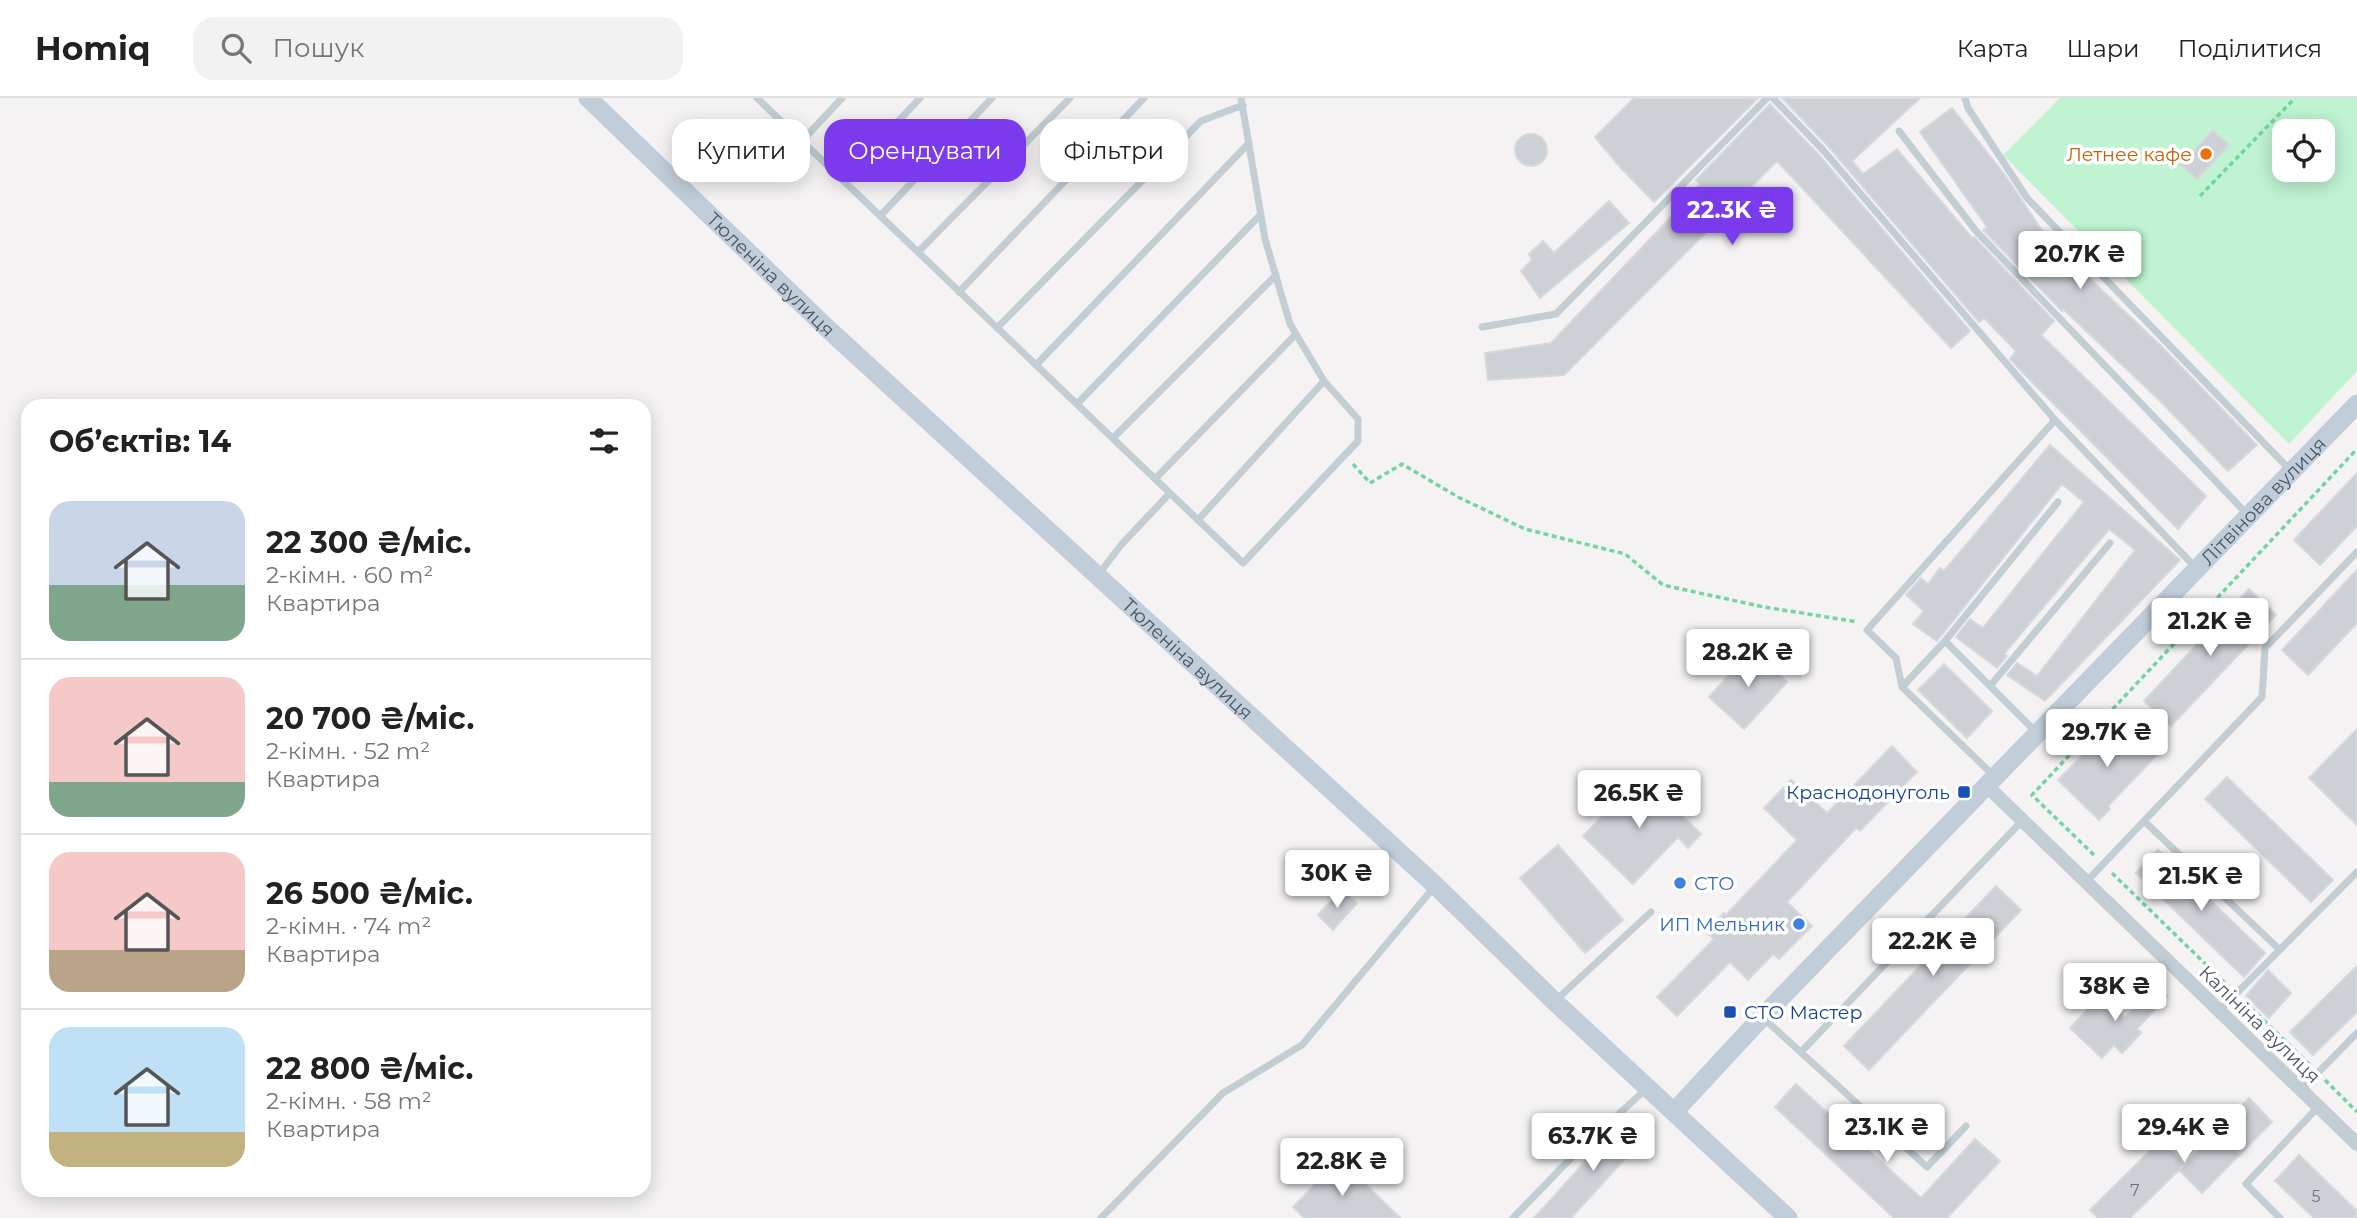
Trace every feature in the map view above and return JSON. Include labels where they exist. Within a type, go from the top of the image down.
[{"type":"street","name":"Тюленіна вулиця","points":[[588,98],[828,328],[1435,885],[1555,1002],[1788,1218]]},
{"type":"street","name":"Літвінова вулиця","points":[[1674,1112],[1762,1017],[2357,404]]},
{"type":"street","name":"Калініна вулиця","points":[[1991,781],[2023,820],[2357,1144]]},
{"type":"lane","points":[[757,98],[779,119]]},
{"type":"lane","points":[[810,132],[842,98]]},
{"type":"lane","points":[[900,119],[920,98]]},
{"type":"lane","points":[[880,216],[992,98]]},
{"type":"lane","points":[[918,252],[1070,98]]},
{"type":"lane","points":[[959,292],[1144,98]]},
{"type":"lane","points":[[1482,327],[1556,314],[1767,98]]},
{"type":"lane","points":[[1773,98],[1823,150],[2055,420],[2197,569]]},
{"type":"lane","points":[[1965,98],[1968,108],[2027,198],[2291,472]]},
{"type":"lane","points":[[845,182],[959,292],[1243,563],[1357,441],[1358,419],[1324,380],[1290,324],[1261,214],[1242,101],[1201,121],[997,328]]},
{"type":"lane","points":[[1899,131],[1976,231],[2249,515]]},
{"type":"lane","points":[[1036,365],[1249,143]]},
{"type":"lane","points":[[810,149],[824,162]]},
{"type":"lane","points":[[1077,404],[1261,214]]},
{"type":"lane","points":[[1112,438],[1276,275]]},
{"type":"lane","points":[[1155,479],[1296,334]]},
{"type":"lane","points":[[1198,520],[1324,380]]},
{"type":"lane","points":[[1991,781],[1902,687],[1896,658],[1867,630],[2055,420]]},
{"type":"lane","points":[[1098,575],[1121,545],[1170,493]]},
{"type":"lane","points":[[1902,687],[1945,641],[2058,502]]},
{"type":"lane","points":[[1990,686],[2110,543]]},
{"type":"lane","points":[[2086,882],[2262,697],[2265,648],[2357,552]]},
{"type":"lane","points":[[1945,641],[2037,733]]},
{"type":"lane","points":[[1801,1052],[2023,820]]},
{"type":"lane","points":[[2144,821],[2279,949]]},
{"type":"lane","points":[[2219,1011],[2357,872]]},
{"type":"lane","points":[[1101,1218],[1223,1093],[1302,1045],[1435,885]]},
{"type":"lane","points":[[1555,1002],[1651,912]]},
{"type":"lane","points":[[1762,1017],[1927,1167],[1965,1126]]},
{"type":"lane","points":[[2301,1090],[2357,1033]]},
{"type":"lane","points":[[1513,1218],[1575,1154],[1648,1087]]},
{"type":"lane","points":[[2280,1218],[2246,1184],[2319,1107]]},
{"type":"path","points":[[2200,196],[2295,98]]},
{"type":"path","points":[[1345,455],[1370,483],[1402,464],[1458,497],[1525,529],[1625,554],[1663,585],[1764,607],[1860,623]]},
{"type":"green space","points":[[2060,98],[2357,98],[2357,371],[2289,444],[2003,155]]},
{"type":"building","points":[[1634,98],[1758,98],[1654,202],[1595,137]]},
{"type":"building","points":[[1782,98],[1920,98],[1852,161],[1863,174],[1897,149],[1972,238],[1974,237],[2054,321],[2041,335],[2206,496],[2178,529],[2010,359],[2016,351],[1984,318],[1979,322],[1828,146]]},
{"type":"building","points":[[1770,104],[1818,154],[1970,331],[1951,348],[1777,161],[1564,375],[1488,380],[1485,353],[1551,343],[1670,218],[1700,184],[1696,180]]},
{"type":"building","points":[[1952,108],[2005,175],[2047,238],[2162,347],[2257,445],[2228,471],[2158,399],[2063,309],[2062,311],[1983,230],[1987,227],[1920,132]]},
{"type":"building","name":"Летнее кафе","points":[[2213,130],[2229,145],[2197,179],[2181,165]]},
{"type":"building","points":[[1531,134],[1542,139],[1547,150],[1542,161],[1531,166],[1520,161],[1515,150],[1520,139]]},
{"type":"building","points":[[1609,201],[1629,223],[1540,298],[1521,271],[1532,260],[1529,254],[1543,241],[1554,253]]},
{"type":"building","points":[[2050,445],[2180,560],[2045,701],[2007,675],[2017,663],[2037,676],[2135,550],[2109,529],[2004,654],[2007,656],[1997,668],[1956,637],[1970,619],[1983,628],[2084,502],[2062,484],[1937,641],[1913,624],[1924,611],[1906,595],[1921,578],[1928,584],[1940,568],[1944,571]]},
{"type":"building","points":[[2357,473],[2357,526],[2320,565],[2294,540]]},
{"type":"building","points":[[2357,570],[2357,623],[2308,675],[2282,650]]},
{"type":"building","points":[[2249,589],[2276,615],[2171,726],[2144,701]]},
{"type":"building","points":[[1752,650],[1787,682],[1744,729],[1709,697]]},
{"type":"building","points":[[1944,664],[1992,711],[1967,738],[1918,690]]},
{"type":"building","points":[[2118,719],[2156,756],[2108,806],[2110,809],[2099,820],[2058,780]]},
{"type":"building","points":[[2357,729],[2357,825],[2309,778]]},
{"type":"building","points":[[1892,746],[1917,772],[1860,831],[1856,828],[1787,902],[1812,926],[1779,959],[1773,954],[1748,980],[1730,962],[1677,1016],[1657,997],[1714,939],[1705,931],[1724,913],[1726,915],[1797,840],[1764,808],[1791,780],[1827,813]]},
{"type":"building","points":[[1641,776],[1701,834],[1688,848],[1678,837],[1633,884],[1583,836]]},
{"type":"building","points":[[2227,777],[2333,880],[2311,902],[2205,799]]},
{"type":"building","points":[[1558,845],[1623,920],[1585,953],[1520,878]]},
{"type":"building","points":[[2158,850],[2265,953],[2244,977],[2136,873]]},
{"type":"building","points":[[1996,886],[2021,910],[1869,1070],[1844,1046]]},
{"type":"building","points":[[1341,890],[1357,903],[1333,930],[1318,915]]},
{"type":"building","points":[[2357,966],[2357,1012],[2313,1055],[2290,1032]]},
{"type":"building","points":[[2268,970],[2291,993],[2269,1018],[2246,996]]},
{"type":"building","points":[[2154,985],[2167,996],[2137,1029],[2141,1033],[2122,1053],[2114,1045],[2102,1058],[2070,1028],[2101,995],[2125,1018]]},
{"type":"building","points":[[1796,1084],[1921,1198],[1975,1139],[2000,1161],[1947,1218],[1894,1218],[1775,1107]]},
{"type":"building","points":[[2249,1098],[2272,1122],[2202,1193],[2179,1170],[2184,1165],[2130,1218],[2098,1218],[2090,1210],[2161,1140],[2185,1165]]},
{"type":"building","points":[[1623,1120],[1644,1138],[1571,1218],[1534,1218]]},
{"type":"building","points":[[2299,1155],[2357,1211],[2357,1218],[2314,1218],[2275,1181]]},
{"type":"building","points":[[1340,1159],[1400,1218],[1304,1218],[1293,1207]]},
{"type":"place","name":"Летнее кафе","points":[[2206,154]]},
{"type":"place","name":"Краснодонуголь","points":[[1964,792]]},
{"type":"place","name":"СТО","points":[[1680,883]]},
{"type":"place","name":"ИП Мельник","points":[[1799,924]]},
{"type":"place","name":"СТО Мастер","points":[[1730,1012]]}]
